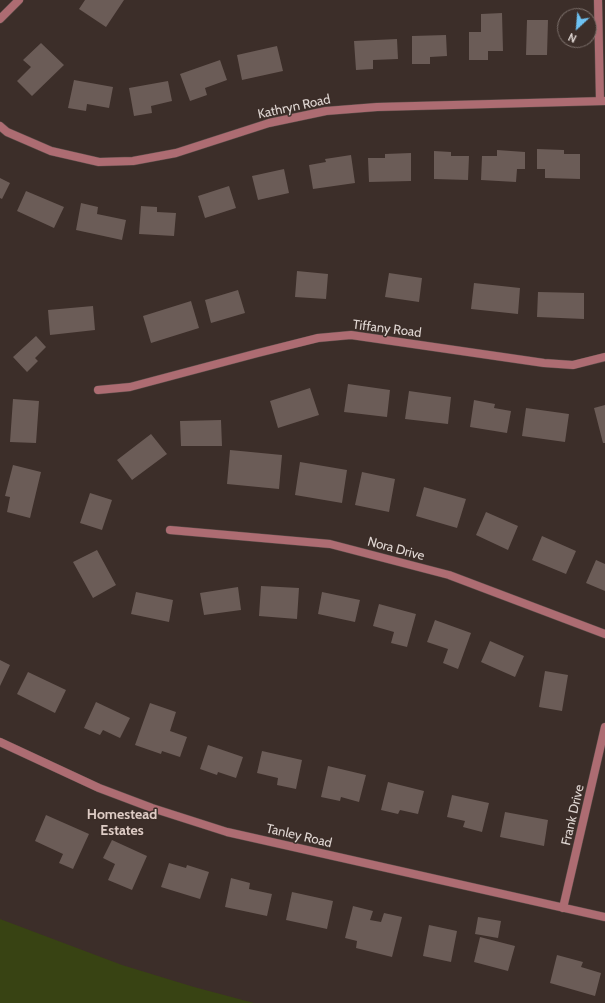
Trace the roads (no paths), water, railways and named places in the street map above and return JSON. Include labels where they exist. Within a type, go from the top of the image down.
[{"type":"street","points":[[0,19],[19,0]]},
{"type":"street","points":[[598,0],[603,101]]},
{"type":"street","name":"Kathryn Road","points":[[0,126],[7,132],[51,151],[99,162],[126,161],[176,153],[269,123],[326,111],[377,107],[603,101]]},
{"type":"street","name":"Tiffany Road","points":[[98,390],[130,387],[318,338],[351,335],[544,363],[574,365],[605,357]]},
{"type":"street","name":"Nora Drive","points":[[170,530],[330,544],[449,575],[605,634]]},
{"type":"street","name":"Frank Drive","points":[[564,908],[605,727]]},
{"type":"street","name":"Tanley Road","points":[[0,742],[99,788],[152,808],[226,832],[605,917]]},
{"type":"district","name":"Homestead Estates","points":[[122,824]]}]
